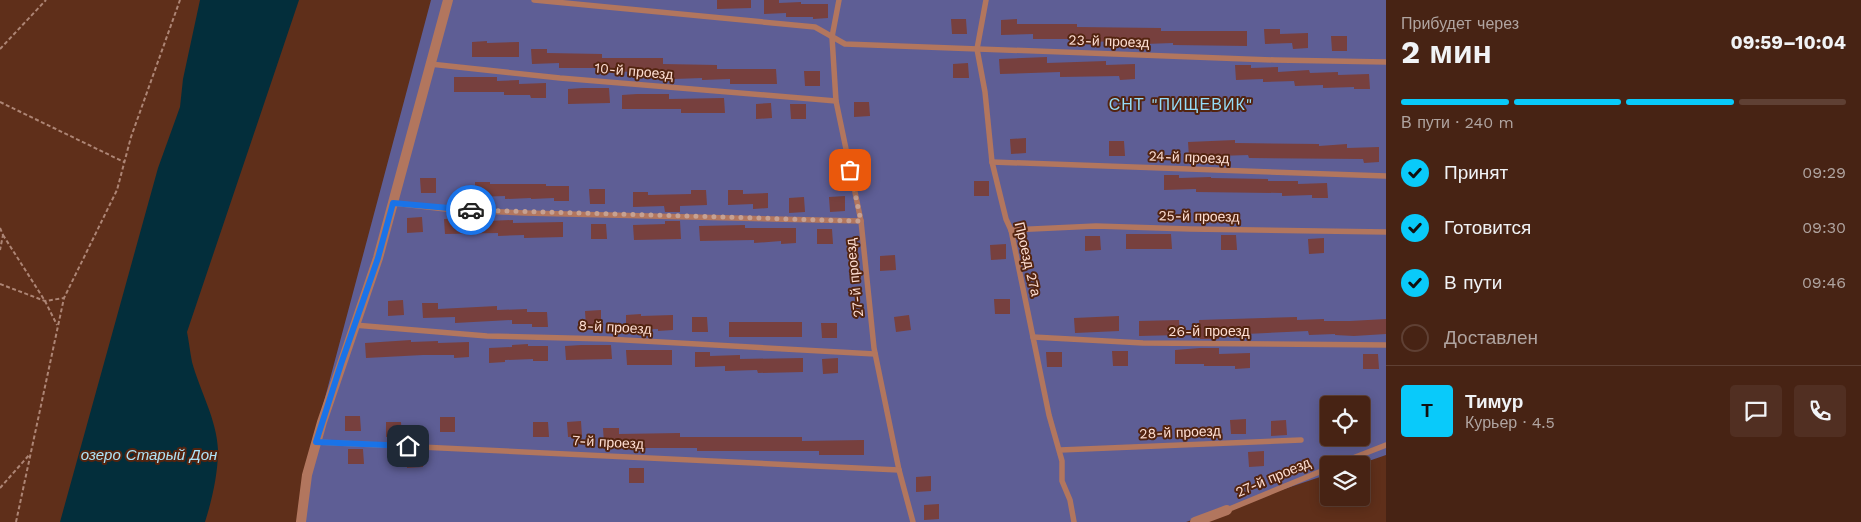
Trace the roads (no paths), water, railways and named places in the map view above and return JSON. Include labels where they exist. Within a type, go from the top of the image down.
[{"type":"street","points":[[301,522],[308,475],[316,442],[378,258],[448,0]]},
{"type":"street","points":[[1196,522],[1226,510]]},
{"type":"lane","name":"23-й проезд","points":[[534,0],[815,27],[845,44],[1265,60],[1386,62]]},
{"type":"lane","name":"27-й проезд","points":[[839,0],[832,37],[836,100],[861,221],[875,354],[899,470],[913,522]]},
{"type":"lane","name":"Проезд 27а","points":[[986,0],[977,49],[985,92],[992,162],[1006,219],[1011,230],[1049,415],[1060,450],[1062,481],[1070,500],[1074,522]]},
{"type":"lane","name":"10-й проезд","points":[[430,64],[570,78],[836,100]]},
{"type":"lane","name":"24-й проезд","points":[[992,162],[1386,176]]},
{"type":"lane","points":[[393,203],[454,210],[525,213],[861,221]]},
{"type":"lane","name":"25-й проезд","points":[[1011,230],[1096,226],[1386,232]]},
{"type":"lane","name":"8-й проезд","points":[[354,325],[487,336],[607,339],[875,354]]},
{"type":"lane","name":"26-й проезд","points":[[1032,337],[1143,343],[1386,345]]},
{"type":"lane","name":"28-й проезд","points":[[1060,450],[1301,440]]},
{"type":"lane","name":"7-й проезд","points":[[316,442],[899,470]]},
{"type":"lane","points":[[1358,456],[1386,445]]},
{"type":"lane","name":"27-й проезд","points":[[1226,510],[1320,472]]},
{"type":"water","name":"озеро Старый Дон","points":[[200,0],[299,0],[187,332],[195,373],[215,428],[217,439],[217,468],[210,505],[205,522],[60,522],[158,168],[180,107],[183,79]]},
{"type":"district","name":"СНТ \"ПИЩЕВИК\"","points":[[1181,104]]}]
